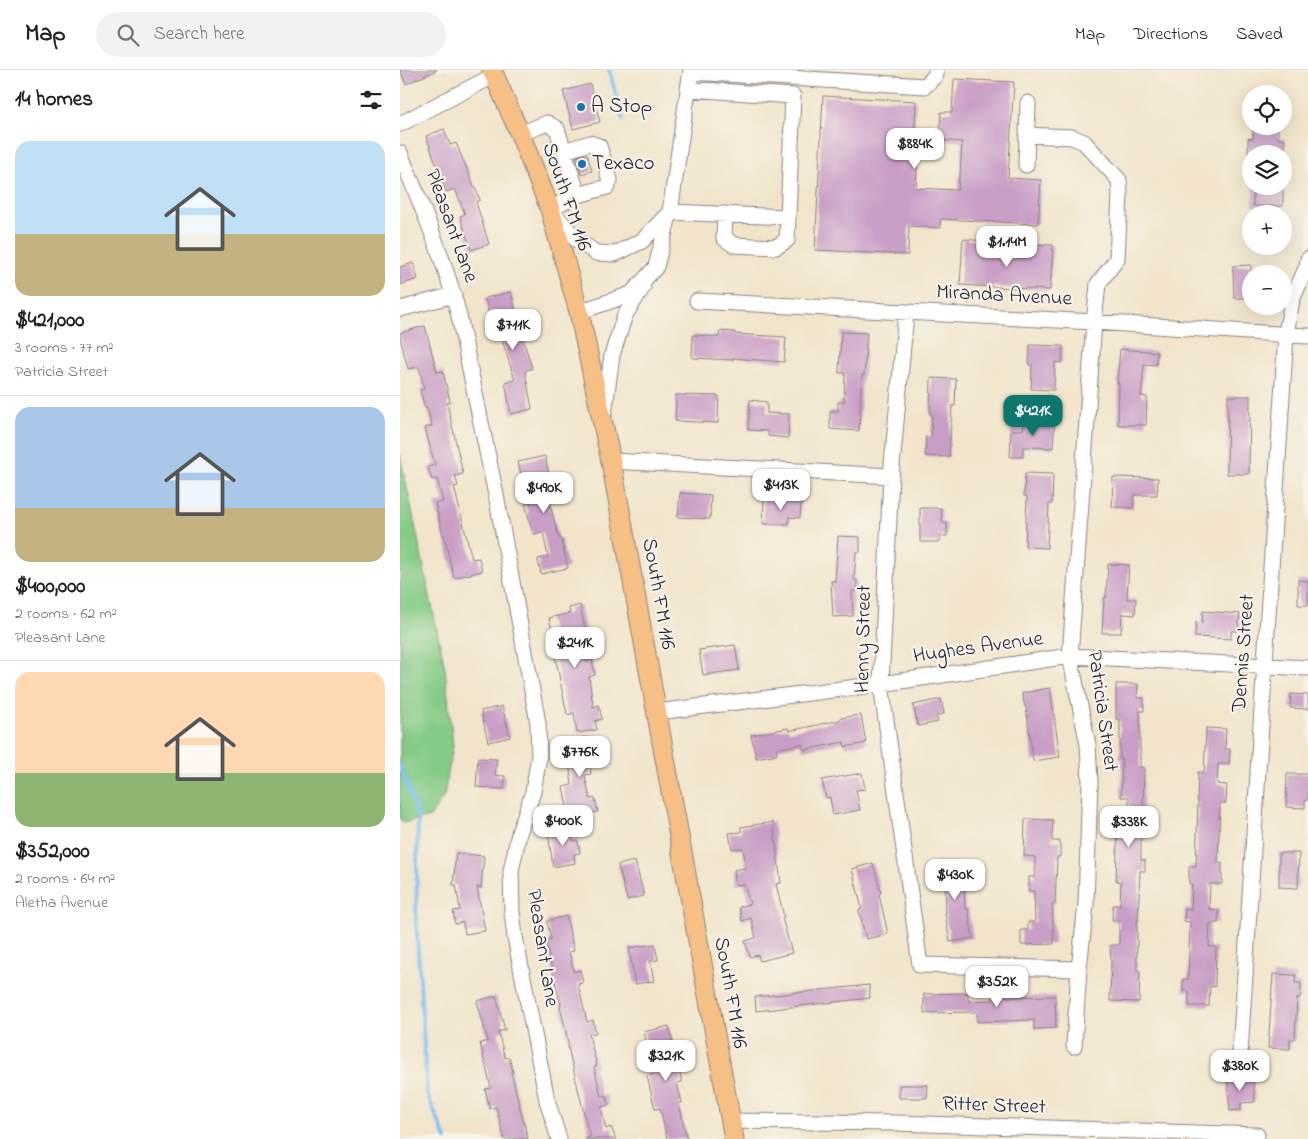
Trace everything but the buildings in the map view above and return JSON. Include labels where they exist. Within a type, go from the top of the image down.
[{"type":"main road","name":"South FM 116","points":[[493,72],[550,209],[579,312],[611,461],[732,1130]]},
{"type":"street","points":[[603,423],[612,355],[625,316],[656,266],[670,212],[691,71],[796,74],[925,86],[936,75],[936,70]]},
{"type":"street","points":[[400,124],[493,72]]},
{"type":"street","points":[[688,88],[793,96],[787,240],[776,247],[734,245],[724,238],[725,214]]},
{"type":"street","points":[[1026,165],[1028,103]]},
{"type":"street","points":[[520,134],[547,123],[557,129],[578,195]]},
{"type":"street","name":"Patricia Street","points":[[1027,135],[1072,137],[1084,142],[1119,180],[1120,194],[1117,259],[1098,284],[1070,656],[1088,745],[1090,782],[1086,904],[1079,968],[1074,1046]]},
{"type":"street","points":[[564,151],[590,143],[599,146],[610,180],[607,187],[578,195],[550,209],[577,240],[596,253],[615,254],[642,241],[670,212],[788,217]]},
{"type":"street","name":"Pleasant Lane","points":[[400,153],[454,295],[497,500],[538,723],[539,756],[533,792],[519,833],[511,871],[512,912],[515,937],[547,1100],[559,1139]]},
{"type":"street","name":"Dennis Street","points":[[1240,1053],[1286,334],[1292,300],[1307,266],[1308,259]]},
{"type":"street","points":[[579,312],[631,294],[654,269]]},
{"type":"street","points":[[400,309],[454,295]]},
{"type":"street","name":"Miranda Avenue","points":[[697,302],[1094,322],[1308,336]]},
{"type":"street","name":"Henry Street","points":[[906,312],[891,476],[881,684],[920,965],[1079,968]]},
{"type":"street","points":[[611,461],[891,476]]},
{"type":"street","name":"Hughes Avenue","points":[[657,712],[881,684],[1070,656],[1308,668]]},
{"type":"street","name":"Ritter Street","points":[[732,1130],[905,1124],[1257,1135]]},
{"type":"green space","points":[[400,454],[445,668],[453,746],[444,795],[430,817],[403,823],[400,818]]},
{"type":"waterway","points":[[609,70],[623,120]]},
{"type":"waterway","points":[[400,765],[418,817],[416,919],[427,1094],[446,1139]]},
{"type":"place","name":"A Stop","points":[[581,107]]},
{"type":"place","name":"Texaco","points":[[582,164]]}]
